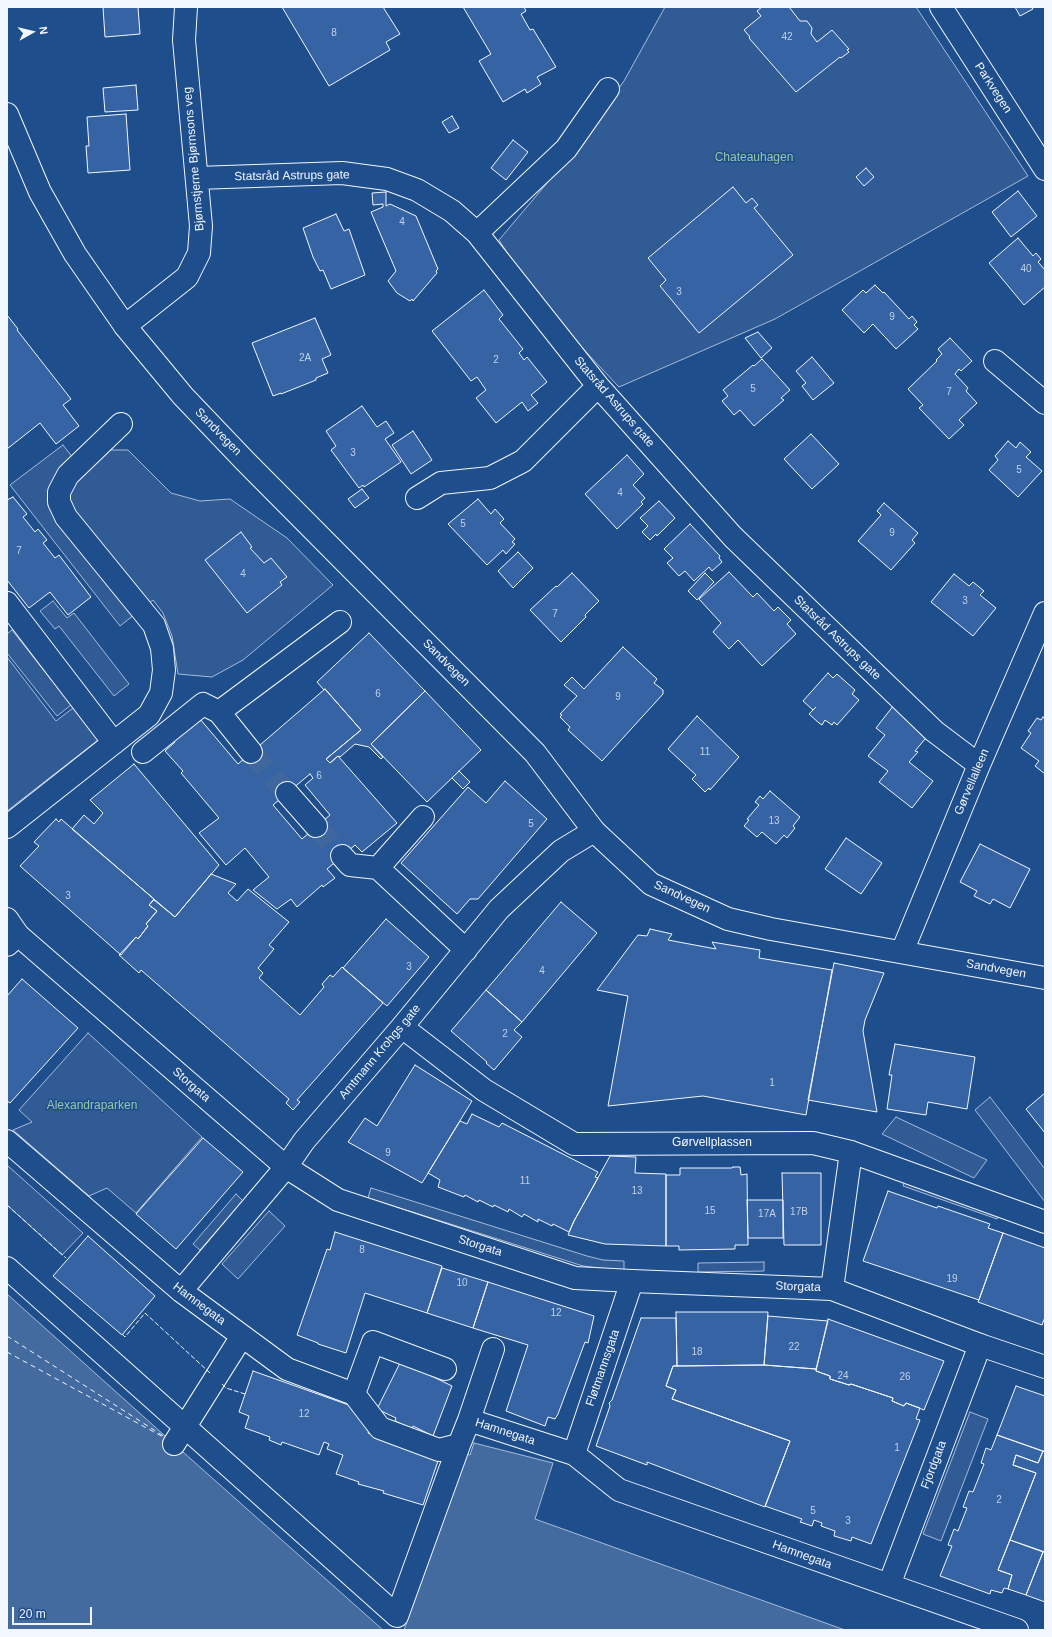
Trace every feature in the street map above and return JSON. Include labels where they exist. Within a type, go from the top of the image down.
[{"type":"street","name":"Bjørnstjerne Bjørnsons veg","points":[[125,326],[187,277],[199,253],[201,226],[184,40],[186,7]]},
{"type":"street","name":"Parkvegen","points":[[941,7],[1045,169]]},
{"type":"street","points":[[477,233],[566,149],[608,89]]},
{"type":"street","name":"Sandvegen","points":[[7,114],[44,199],[75,254],[125,326],[183,396],[535,753],[594,832],[651,884],[728,919],[771,929],[1045,978]]},
{"type":"street","name":"Statsråd Astrups gate","points":[[197,178],[342,173],[387,179],[417,190],[452,211],[477,233],[598,386],[746,550],[934,731],[978,765]]},
{"type":"street","points":[[995,361],[1045,403]]},
{"type":"street","points":[[418,498],[441,483],[490,478],[523,461],[598,386]]},
{"type":"street","points":[[7,827],[149,715],[161,693],[164,670],[162,648],[154,625],[66,517],[59,502],[59,492],[68,475],[121,424]]},
{"type":"street","points":[[13,612],[114,743]]},
{"type":"street","name":"Gørvellalleen","points":[[902,952],[978,765],[1045,612]]},
{"type":"street","points":[[219,712],[340,622]]},
{"type":"street","points":[[143,752],[203,704],[219,712],[251,752]]},
{"type":"street","points":[[287,793],[316,826]]},
{"type":"street","points":[[378,868],[423,817]]},
{"type":"street","name":"Amtmann Krohgs gate","points":[[182,1291],[286,1168],[304,1141],[499,909],[562,851],[594,832]]},
{"type":"street","points":[[342,856],[350,865],[378,868],[466,950]]},
{"type":"street","name":"Storgata","points":[[11,933],[286,1168],[338,1200],[575,1278],[632,1282],[832,1289],[1045,1367]]},
{"type":"street","name":"Gørvellplassen","points":[[402,1026],[484,1090],[574,1144],[813,1143],[851,1152],[1045,1222]]},
{"type":"street","name":"Hamnegata","points":[[7,1141],[182,1291],[287,1370],[354,1394]]},
{"type":"street","points":[[832,1289],[851,1152]]},
{"type":"street","points":[[7,1268],[180,1435],[242,1336]]},
{"type":"street","name":"Fløtmannsgata","points":[[574,1454],[632,1282]]},
{"type":"street","points":[[445,1369],[373,1342],[354,1394],[380,1428],[449,1448]]},
{"type":"street","name":"Fjordgata","points":[[889,1585],[980,1344]]},
{"type":"street","points":[[469,1420],[493,1350]]},
{"type":"street","name":"Hamnegata","points":[[180,1435],[397,1616],[449,1448],[469,1420],[574,1454],[619,1490],[1017,1630]]},
{"type":"shaded area","name":"Chateauhagen","points":[[665,7],[916,7],[1028,176],[775,319],[619,387],[554,318],[526,282],[499,240],[564,163],[624,81]]},
{"type":"shaded area","points":[[63,445],[84,472],[106,450],[128,450],[171,493],[200,501],[230,499],[287,538],[333,585],[243,660],[212,677],[178,674],[172,636],[163,613],[153,600],[120,626],[10,485]]},
{"type":"shaded area","points":[[53,601],[67,618],[74,613],[129,684],[114,696],[59,626],[55,629],[40,611]]},
{"type":"shaded area","points":[[12,630],[71,705],[57,716],[7,653],[7,634]]},
{"type":"shaded area","points":[[7,657],[56,721],[73,708],[98,740],[7,811]]},
{"type":"shaded area","name":"Alexandraparken","points":[[88,1033],[202,1137],[136,1213],[107,1188],[89,1196],[13,1130],[32,1122],[19,1110]]},
{"type":"shaded area","points":[[990,1097],[1045,1169],[1045,1202],[975,1110]]},
{"type":"shaded area","points":[[896,1117],[987,1160],[974,1178],[882,1134]]},
{"type":"shaded area","points":[[7,1165],[83,1233],[62,1255],[7,1205]]},
{"type":"shaded area","points":[[906,1178],[1000,1211],[997,1219],[903,1186]]},
{"type":"shaded area","points":[[371,1188],[587,1256],[603,1260],[624,1261],[624,1271],[583,1266],[368,1198]]},
{"type":"shaded area","points":[[236,1194],[243,1201],[200,1250],[193,1244]]},
{"type":"shaded area","points":[[269,1211],[285,1226],[238,1279],[222,1264]]},
{"type":"shaded area","points":[[764,1262],[764,1271],[698,1272],[698,1263]]},
{"type":"shaded area","points":[[7,1294],[174,1444],[383,1630],[7,1630]]},
{"type":"shaded area","points":[[970,1412],[988,1419],[941,1541],[923,1534]]},
{"type":"shaded area","points":[[474,1443],[553,1463],[535,1519],[845,1630],[404,1630],[467,1454],[470,1455]]},
{"type":"building","points":[[103,7],[138,7],[140,34],[105,37]]},
{"type":"building","points":[[282,7],[383,7],[400,34],[386,42],[390,50],[329,86]]},
{"type":"building","points":[[463,7],[524,7],[526,11],[521,14],[530,30],[533,29],[556,67],[537,77],[541,84],[527,93],[525,89],[503,102],[479,61],[491,54]]},
{"type":"building","points":[[762,7],[789,7],[800,21],[807,21],[812,28],[811,34],[817,42],[832,30],[849,49],[847,50],[849,52],[841,58],[840,57],[796,92],[749,38],[750,37],[744,30],[761,16],[757,11]]},
{"type":"building","points":[[1015,7],[1032,7],[1033,9],[1020,16]]},
{"type":"building","points":[[136,85],[138,110],[105,112],[103,88]]},
{"type":"building","points":[[126,114],[130,170],[88,173],[86,146],[89,146],[87,117]]},
{"type":"building","points":[[452,116],[459,128],[449,133],[442,122]]},
{"type":"building","points":[[513,140],[528,152],[506,180],[491,168]]},
{"type":"building","points":[[866,168],[874,177],[864,186],[856,177]]},
{"type":"building","points":[[733,187],[746,203],[752,198],[758,205],[754,208],[793,255],[699,333],[660,286],[666,280],[648,258]]},
{"type":"building","points":[[1018,191],[1037,216],[1011,237],[992,212]]},
{"type":"building","points":[[386,192],[386,206],[390,204],[416,216],[438,269],[436,271],[437,273],[413,301],[412,299],[410,301],[397,293],[388,281],[396,271],[371,212],[383,207],[383,204],[373,205],[372,193]]},
{"type":"building","points":[[336,214],[344,231],[349,229],[365,275],[331,289],[323,270],[320,271],[313,257],[303,228]]},
{"type":"building","points":[[1018,238],[1033,256],[1036,253],[1041,259],[1038,262],[1045,270],[1045,287],[1024,305],[989,263]]},
{"type":"building","points":[[875,285],[883,293],[884,292],[909,319],[912,316],[917,322],[914,325],[918,329],[896,349],[873,324],[864,333],[842,310],[863,290],[866,293]]},
{"type":"building","points":[[484,290],[503,315],[499,319],[523,349],[519,353],[524,360],[527,357],[547,382],[531,395],[538,403],[528,411],[522,402],[496,423],[476,398],[486,390],[477,377],[471,381],[432,331]]},
{"type":"building","points":[[7,315],[71,399],[63,405],[79,426],[56,444],[40,423],[7,449]]},
{"type":"building","points":[[315,318],[331,355],[322,359],[328,373],[316,378],[316,380],[273,396],[252,343]]},
{"type":"building","points":[[758,332],[772,348],[761,358],[745,338]]},
{"type":"building","points":[[950,338],[972,361],[961,371],[959,369],[955,374],[968,388],[966,391],[977,403],[959,420],[964,425],[949,439],[919,408],[923,405],[908,389],[937,361],[936,360],[942,354],[938,349]]},
{"type":"building","points":[[812,357],[834,383],[813,400],[802,386],[806,383],[796,371]]},
{"type":"building","points":[[762,359],[790,390],[781,398],[784,400],[754,426],[740,410],[734,415],[722,401],[728,396],[723,390]]},
{"type":"building","points":[[362,406],[377,427],[386,421],[394,433],[385,439],[401,462],[364,487],[363,485],[359,488],[331,450],[336,446],[326,431]]},
{"type":"building","points":[[413,431],[432,460],[411,474],[392,445]]},
{"type":"building","points":[[811,434],[839,464],[812,489],[784,459]]},
{"type":"building","points":[[1008,441],[1016,448],[1020,442],[1031,452],[1026,457],[1042,471],[1018,497],[989,470],[998,460],[995,456]]},
{"type":"building","points":[[627,455],[644,474],[633,485],[645,498],[641,502],[643,504],[617,529],[585,494]]},
{"type":"building","points":[[362,489],[369,498],[355,508],[348,499]]},
{"type":"building","points":[[13,497],[27,514],[23,517],[35,532],[38,529],[47,540],[43,543],[55,558],[59,555],[91,597],[68,615],[50,592],[29,608],[7,580],[7,500]]},
{"type":"building","points":[[478,499],[491,514],[495,509],[504,519],[500,523],[515,539],[512,542],[515,544],[506,554],[503,550],[487,565],[448,524]]},
{"type":"building","points":[[659,501],[675,518],[657,536],[656,534],[650,540],[642,532],[648,526],[640,518]]},
{"type":"building","points":[[884,503],[918,533],[912,540],[915,543],[891,570],[858,541],[881,515],[877,511]]},
{"type":"building","points":[[690,524],[720,556],[719,558],[722,562],[712,571],[709,567],[694,581],[685,571],[679,576],[667,563],[673,558],[664,549]]},
{"type":"building","points":[[241,532],[252,547],[250,548],[264,563],[271,558],[287,577],[280,582],[282,585],[247,613],[205,560]]},
{"type":"building","points":[[518,552],[533,568],[513,588],[498,571]]},
{"type":"building","points":[[729,572],[753,597],[757,593],[774,611],[778,607],[791,620],[787,624],[796,634],[762,666],[738,640],[729,649],[713,632],[721,623],[699,599]]},
{"type":"building","points":[[572,573],[599,601],[585,615],[586,617],[561,642],[530,610]]},
{"type":"building","points":[[705,573],[714,582],[697,600],[688,591]]},
{"type":"building","points":[[954,574],[969,586],[973,582],[984,591],[980,595],[996,608],[973,636],[931,602]]},
{"type":"building","points":[[369,633],[425,691],[371,744],[383,757],[381,759],[369,747],[355,744],[340,757],[338,756],[330,763],[326,759],[361,730],[317,682]]},
{"type":"building","points":[[623,647],[657,679],[654,683],[663,690],[663,694],[602,761],[568,730],[570,727],[560,717],[562,715],[560,714],[577,696],[564,685],[572,677],[584,689]]},
{"type":"building","points":[[828,673],[833,678],[837,674],[855,690],[852,694],[859,700],[837,725],[834,722],[832,725],[825,720],[822,725],[809,714],[813,710],[803,701]]},
{"type":"building","points":[[325,689],[361,730],[326,759],[330,763],[338,756],[397,823],[362,852],[355,845],[327,869],[335,878],[323,887],[322,885],[297,907],[291,899],[277,909],[253,890],[269,877],[245,848],[226,865],[199,833],[219,818],[181,773],[183,771],[165,751],[175,742],[174,741],[200,719],[238,764]],"holes":[[[310,774],[313,778],[305,785],[330,815],[302,839],[273,805]]]},
{"type":"building","points":[[425,691],[481,750],[427,802],[371,744]]},
{"type":"building","points":[[894,705],[930,733],[915,751],[918,752],[909,762],[933,781],[912,808],[879,782],[888,771],[868,756],[885,735],[876,728]]},
{"type":"building","points":[[697,716],[739,757],[710,790],[709,788],[705,792],[692,779],[696,775],[668,749]]},
{"type":"building","points":[[1043,717],[1045,719],[1045,774],[1035,766],[1039,761],[1021,748],[1031,733],[1028,731],[1037,718],[1041,720]]},
{"type":"building","points":[[134,764],[219,865],[175,917],[72,829],[84,815],[94,824],[103,813],[90,800]]},
{"type":"building","points":[[459,771],[470,782],[463,789],[452,778]]},
{"type":"building","points":[[505,781],[547,819],[478,899],[470,899],[457,914],[401,863],[468,787],[486,803]]},
{"type":"building","points":[[770,791],[800,817],[793,826],[795,828],[787,838],[784,835],[776,844],[762,832],[757,837],[744,826],[749,820],[747,819],[759,805],[755,802],[760,796],[763,799]]},
{"type":"building","points":[[56,819],[59,822],[61,819],[154,899],[149,905],[157,911],[146,924],[148,926],[138,939],[136,937],[121,955],[20,866],[39,846],[34,842]]},
{"type":"building","points":[[846,838],[882,863],[861,894],[825,869]]},
{"type":"building","points":[[980,844],[1030,869],[1010,908],[993,899],[990,904],[974,896],[977,891],[960,882]]},
{"type":"building","points":[[211,874],[236,884],[228,893],[237,901],[248,889],[289,922],[269,945],[274,949],[258,968],[263,973],[259,978],[300,1015],[324,987],[322,984],[330,975],[333,977],[342,967],[383,1003],[297,1100],[300,1102],[293,1110],[286,1103],[289,1099],[141,970],[139,973],[119,955],[136,937],[138,939],[148,926],[146,924],[157,911],[149,905],[154,900],[175,917]]},
{"type":"building","points":[[561,902],[597,933],[522,1022],[486,990]]},
{"type":"building","points":[[386,919],[429,957],[387,1006],[343,968]]},
{"type":"building","points":[[650,929],[672,934],[668,940],[716,949],[712,942],[760,950],[759,958],[832,970],[806,1115],[703,1096],[608,1106],[628,996],[597,990],[638,935],[647,936]]},
{"type":"building","points":[[834,963],[884,973],[865,1020],[863,1031],[877,1112],[808,1100]]},
{"type":"building","points":[[22,979],[78,1028],[10,1103],[7,1101],[7,996]]},
{"type":"building","points":[[486,990],[522,1022],[514,1030],[522,1037],[494,1070],[486,1063],[487,1062],[451,1031]]},
{"type":"building","points":[[895,1044],[975,1057],[967,1109],[928,1102],[926,1115],[887,1109],[892,1075],[889,1075]]},
{"type":"building","points":[[415,1065],[472,1101],[422,1183],[348,1142],[365,1118],[377,1126]]},
{"type":"building","points":[[1045,1093],[1045,1133],[1026,1109]]},
{"type":"building","points":[[472,1114],[499,1127],[502,1123],[598,1172],[595,1177],[598,1178],[569,1232],[538,1219],[538,1222],[524,1214],[522,1217],[509,1209],[508,1212],[494,1205],[493,1207],[479,1200],[478,1202],[465,1195],[464,1197],[438,1187],[440,1180],[428,1173],[460,1121],[467,1124]]},
{"type":"building","points":[[203,1138],[243,1172],[176,1249],[136,1214]]},
{"type":"building","points":[[610,1156],[636,1157],[635,1173],[666,1174],[666,1246],[605,1244],[568,1235],[574,1221]]},
{"type":"building","points":[[740,1167],[741,1175],[747,1174],[748,1245],[735,1245],[735,1249],[679,1250],[679,1246],[666,1246],[666,1175],[680,1175],[680,1168]]},
{"type":"building","points":[[782,1173],[821,1173],[821,1245],[784,1245]]},
{"type":"building","points":[[888,1191],[990,1224],[988,1228],[1003,1233],[979,1300],[863,1261]]},
{"type":"building","points":[[747,1200],[783,1200],[783,1238],[748,1238]]},
{"type":"building","points":[[335,1232],[442,1266],[427,1313],[365,1293],[346,1353],[318,1344],[297,1335],[327,1249],[330,1250]]},
{"type":"building","points":[[1003,1233],[1045,1248],[1045,1317],[1042,1325],[978,1302]]},
{"type":"building","points":[[88,1236],[155,1296],[122,1335],[53,1276]]},
{"type":"building","points":[[442,1268],[488,1282],[473,1328],[427,1313]]},
{"type":"building","points":[[488,1282],[594,1316],[588,1343],[585,1342],[558,1414],[555,1419],[548,1417],[545,1426],[506,1411],[528,1345],[473,1328]]},
{"type":"building","points":[[676,1312],[768,1312],[764,1365],[677,1366]]},
{"type":"building","points":[[768,1316],[828,1321],[816,1369],[764,1365]]},
{"type":"building","points":[[641,1318],[676,1318],[677,1366],[673,1366],[666,1386],[676,1390],[672,1399],[790,1441],[765,1507],[647,1462],[647,1465],[596,1446],[610,1406],[609,1403],[612,1400]]},
{"type":"building","points":[[828,1319],[944,1361],[924,1410],[906,1403],[904,1406],[892,1401],[893,1398],[851,1384],[849,1385],[830,1379],[830,1376],[816,1371]]},
{"type":"building","points":[[401,1361],[452,1386],[433,1436],[413,1426],[412,1429],[395,1421],[396,1418],[377,1409]]},
{"type":"building","points":[[764,1365],[816,1369],[816,1371],[830,1376],[830,1379],[849,1385],[851,1384],[893,1398],[892,1401],[904,1406],[906,1403],[920,1408],[916,1419],[920,1420],[871,1544],[852,1537],[851,1541],[834,1536],[835,1531],[821,1526],[822,1523],[814,1520],[812,1526],[800,1522],[802,1519],[765,1506],[790,1441],[672,1399],[676,1390],[666,1386],[673,1366]]},
{"type":"building","points":[[253,1371],[360,1409],[372,1421],[368,1433],[439,1458],[423,1505],[383,1493],[384,1491],[358,1484],[359,1482],[336,1474],[343,1455],[327,1449],[329,1444],[324,1442],[319,1455],[282,1442],[281,1445],[269,1440],[270,1437],[245,1428],[249,1416],[239,1412]]},
{"type":"building","points":[[1016,1386],[1045,1396],[1045,1452],[997,1435]]},
{"type":"building","points":[[997,1435],[1043,1451],[1038,1463],[1016,1455],[1013,1465],[1036,1473],[998,1570],[1012,1575],[1008,1589],[1004,1588],[1002,1593],[991,1590],[990,1594],[940,1576],[952,1546],[948,1545],[954,1529],[958,1531],[967,1508],[963,1507],[969,1491],[973,1492],[984,1464],[981,1463],[986,1448],[991,1450]]},
{"type":"building","points":[[1043,1451],[1045,1452],[1045,1552],[1010,1540],[1036,1473],[1013,1465],[1016,1455],[1038,1463]]},
{"type":"building","points":[[1010,1540],[1043,1552],[1026,1595],[1008,1589],[1012,1575],[998,1570]]},
{"type":"building","points":[[1043,1552],[1045,1552],[1045,1602],[1026,1595]]},
{"type":"ferry route","points":[[7,1336],[165,1437]]},
{"type":"ferry route","points":[[7,1352],[165,1438]]},
{"type":"tunnel","points":[[251,752],[287,793]]},
{"type":"tunnel","points":[[316,826],[342,856]]},
{"type":"fence","points":[[7,1205],[66,1258]]},
{"type":"fence","points":[[122,1334],[125,1337],[145,1313],[210,1373]]},
{"type":"fence","points":[[222,1384],[226,1388],[245,1394]]}]
